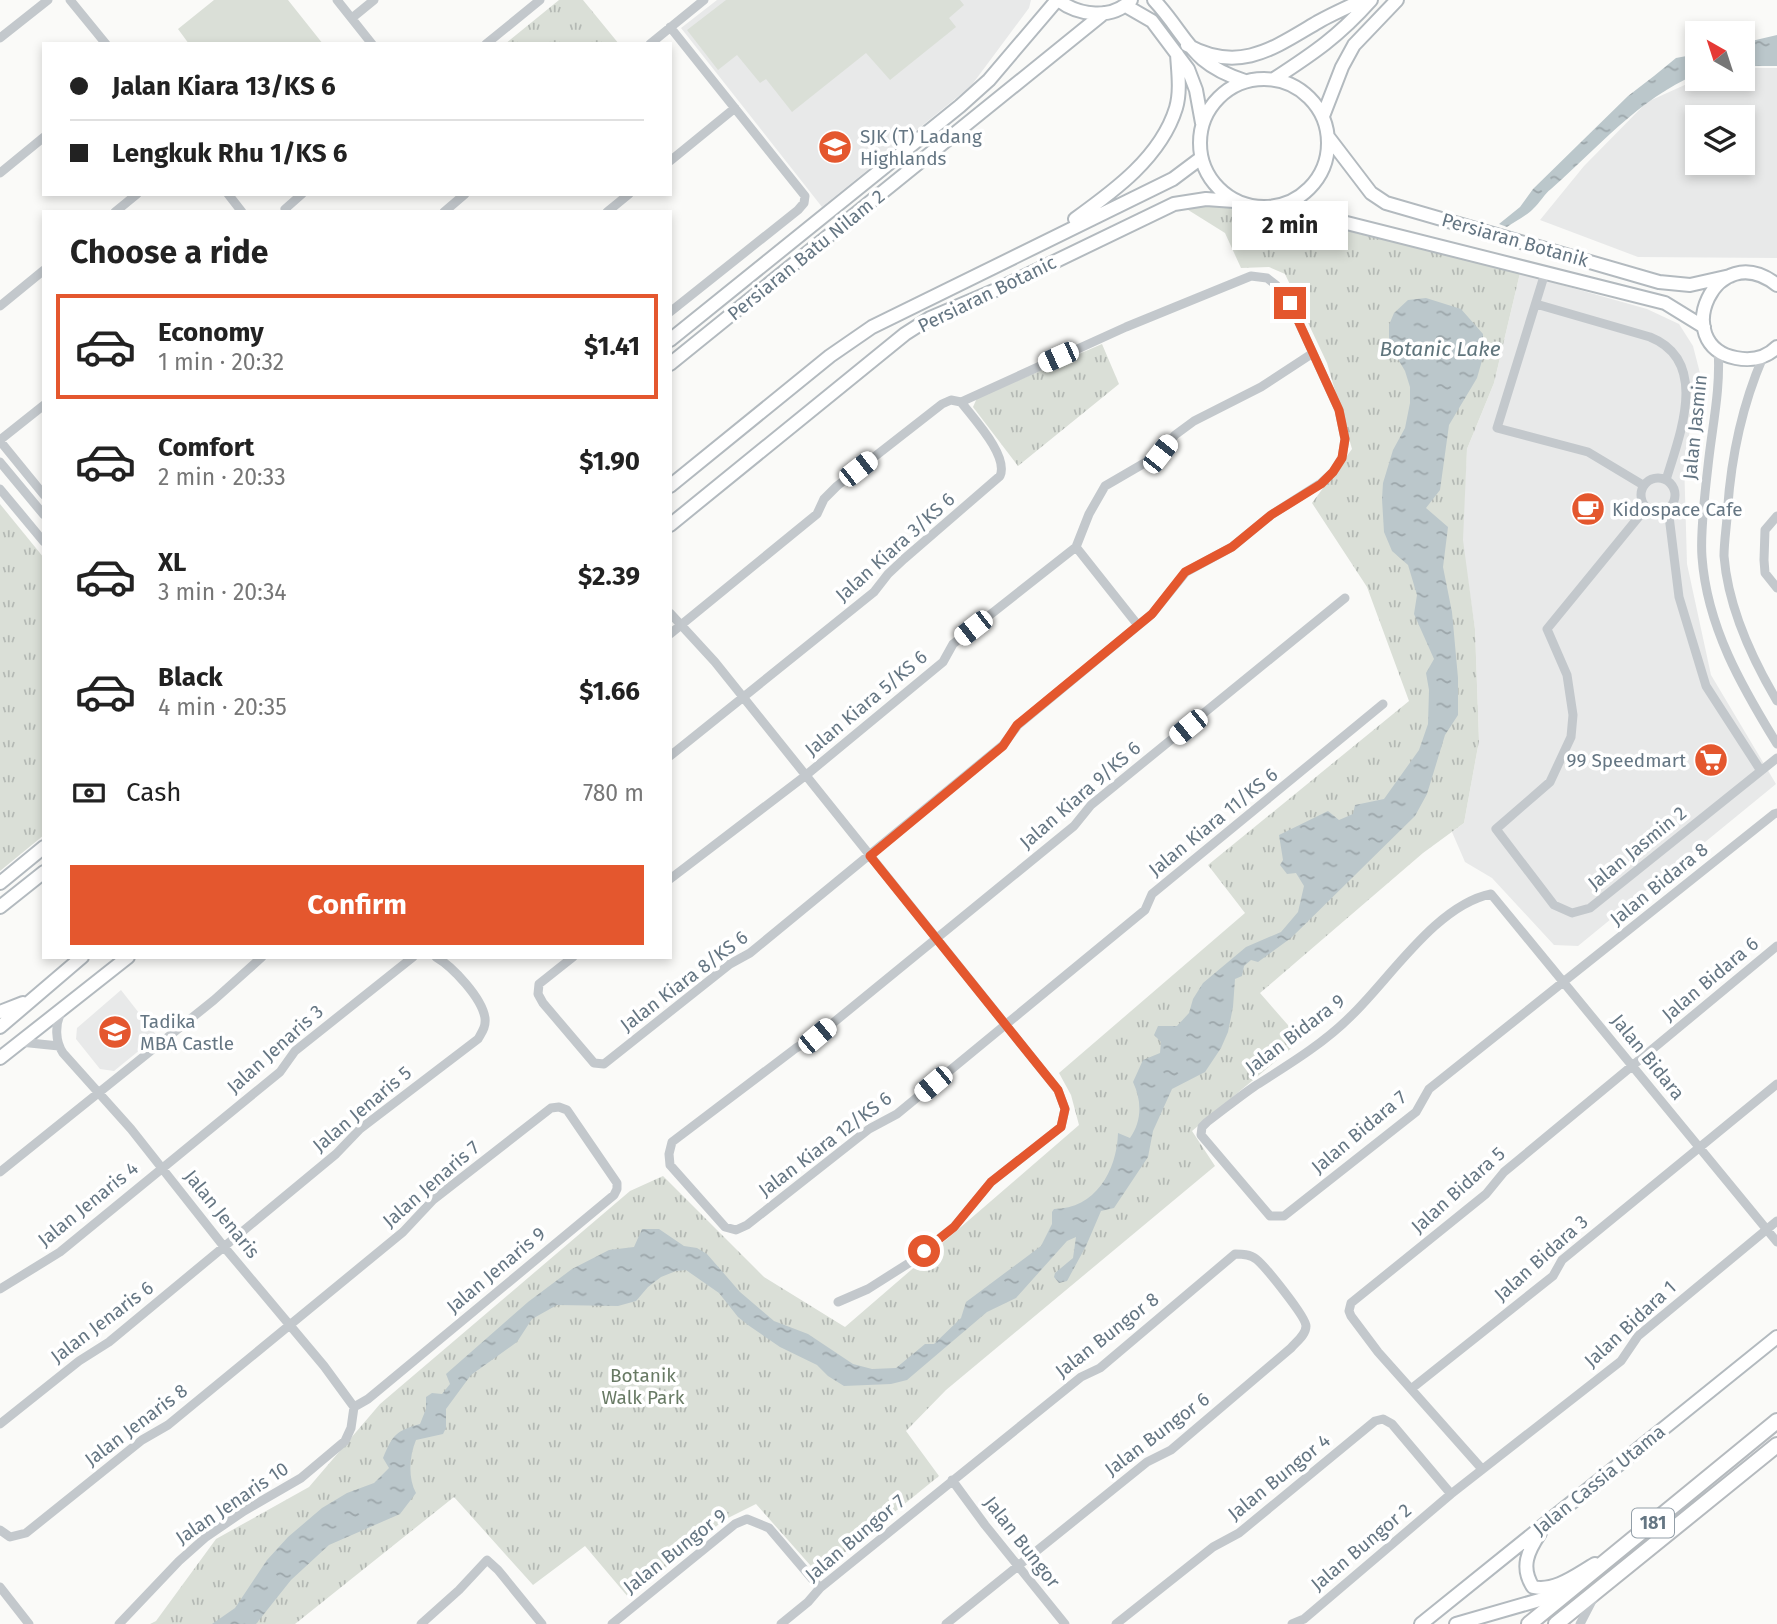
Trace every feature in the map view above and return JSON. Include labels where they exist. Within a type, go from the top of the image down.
[{"type":"main road","points":[[1058,0],[1084,13],[1104,13],[1129,3],[1182,50],[1226,75],[1245,81]]},
{"type":"main road","name":"Persiaran Batu Nilam 2","points":[[672,338],[989,80],[1058,0]]},
{"type":"main road","points":[[1182,50],[1230,59],[1268,51],[1363,0]]},
{"type":"main road","points":[[1274,79],[1321,49],[1346,28],[1371,0]]},
{"type":"main road","points":[[1323,116],[1342,67],[1354,45],[1397,0]]},
{"type":"main road","points":[[1160,3],[1194,81],[1202,123]]},
{"type":"main road","name":"Persiaran Batu Nilam 2","points":[[672,362],[1104,13]]},
{"type":"main road","points":[[1049,238],[1132,173],[1166,132],[1176,106],[1182,50]]},
{"type":"main road","points":[[1274,79],[1303,92],[1323,116],[1329,138],[1321,173],[1303,194],[1279,206],[1256,207],[1234,201],[1213,183],[1200,158],[1199,135],[1209,109],[1218,97],[1245,81],[1274,79]]},
{"type":"main road","name":"Persiaran Botanik","points":[[1329,138],[1371,193],[1386,203],[1659,282],[1690,285],[1754,273],[1777,284]]},
{"type":"main road","name":"Persiaran Botanic","points":[[672,484],[848,342],[1049,238],[1173,179],[1200,158]]},
{"type":"main road","points":[[851,194],[863,208]]},
{"type":"main road","name":"Persiaran Botanic","points":[[672,523],[905,334],[930,318],[998,289],[1174,204],[1206,199],[1234,201]]},
{"type":"main road","name":"Persiaran Botanik","points":[[1279,206],[1665,303],[1704,327]]},
{"type":"main road","points":[[1730,276],[1719,282],[1705,302],[1704,327],[1712,343],[1732,357],[1747,360],[1763,357],[1777,347]]},
{"type":"main road","points":[[0,883],[42,850]]},
{"type":"main road","points":[[0,907],[42,874]]},
{"type":"main road","points":[[0,1027],[80,959]]},
{"type":"main road","points":[[0,1058],[125,959]]},
{"type":"main road","points":[[0,1012],[33,999]]},
{"type":"main road","name":"Jalan Cassia Utama","points":[[1421,1624],[1777,1336]]},
{"type":"main road","name":"181","points":[[1529,1624],[1777,1421]]},
{"type":"main road","name":"181","points":[[1556,1624],[1777,1445]]},
{"type":"main road","points":[[1545,1523],[1531,1547],[1526,1567],[1526,1577],[1533,1587],[1545,1590],[1558,1585],[1624,1546]]},
{"type":"main road","points":[[1456,1624],[1568,1592]]},
{"type":"street","points":[[0,38],[48,0]]},
{"type":"street","points":[[70,0],[104,42]]},
{"type":"street","points":[[337,0],[370,42]]},
{"type":"street","points":[[352,18],[374,0]]},
{"type":"street","points":[[488,42],[540,0]]},
{"type":"street","points":[[652,42],[704,0]]},
{"type":"street","points":[[670,27],[805,195],[804,203],[798,210],[672,310]]},
{"type":"street","points":[[672,159],[735,108]]},
{"type":"street","points":[[0,173],[42,139]]},
{"type":"street","points":[[118,210],[135,196]]},
{"type":"street","points":[[230,196],[240,210]]},
{"type":"street","points":[[286,210],[300,196]]},
{"type":"street","points":[[446,210],[463,196]]},
{"type":"street","points":[[609,210],[627,196]]},
{"type":"street","points":[[0,306],[42,272]]},
{"type":"street","points":[[1545,273],[1497,428],[1588,452],[1643,485]]},
{"type":"street","name":"Jalan Kiara 8/KS 6","points":[[571,959],[540,985],[538,994],[594,1063],[604,1065],[730,964],[750,953],[1003,746],[1017,725],[1163,602],[1185,572],[1232,547],[1271,515],[1321,484],[1342,458],[1345,439],[1339,410],[1290,303],[1267,278],[1251,276],[1115,332],[961,402],[951,400],[942,404],[837,486],[824,499],[817,513],[672,633]]},
{"type":"street","points":[[1536,304],[1650,337],[1664,343],[1674,352],[1686,376],[1686,389],[1681,428],[1666,480]]},
{"type":"street","name":"Jalan Jasmin","points":[[1718,349],[1720,372],[1707,468],[1702,557],[1713,616],[1738,679],[1777,744]]},
{"type":"street","points":[[1138,624],[1076,547],[1089,514],[1105,486],[1160,454],[1175,435],[1194,421],[1261,387],[1313,353]]},
{"type":"street","name":"Jalan Jasmin","points":[[1763,357],[1751,385],[1730,471],[1724,555],[1735,609],[1758,669],[1777,701]]},
{"type":"street","name":"Jalan Kiara 3/KS 6","points":[[672,754],[874,592],[904,559],[1000,476],[1003,470],[1001,457],[961,402]]},
{"type":"street","points":[[42,407],[0,441],[42,493]]},
{"type":"street","points":[[0,462],[42,513]]},
{"type":"street","points":[[1668,509],[1660,512],[1646,508],[1640,496],[1643,485],[1652,479],[1666,480],[1672,485],[1675,496],[1668,509],[1679,597],[1706,686],[1761,771]]},
{"type":"street","points":[[0,489],[42,540]]},
{"type":"street","name":"Jalan Jasmin 2","points":[[1646,508],[1547,629],[1567,675],[1573,715],[1571,737],[1550,782],[1496,829],[1554,905],[1572,913],[1590,908],[1777,758]]},
{"type":"street","points":[[1776,586],[1765,573],[1765,530],[1777,516]]},
{"type":"street","name":"Jalan Kiara 5/KS 6","points":[[672,877],[805,776],[943,662],[953,644],[1076,547]]},
{"type":"street","name":"Jalan Kiara 9/KS 6","points":[[670,1165],[669,1154],[673,1142],[796,1048],[817,1036],[935,937],[1074,827],[1091,805],[1345,598]]},
{"type":"street","points":[[672,615],[743,697],[1058,1090],[1065,1109],[1061,1127],[991,1182],[954,1227],[909,1263],[868,1289],[838,1302]]},
{"type":"street","name":"Jalan Kiara 11/KS 6","points":[[1005,1024],[1145,910],[1152,894],[1383,704]]},
{"type":"street","name":"Jalan Bidara 8","points":[[1564,983],[1777,813]]},
{"type":"street","name":"Jalan Bidara","points":[[1491,894],[1777,1242]]},
{"type":"street","name":"Jalan Bidara 9","points":[[1241,1184],[1203,1139],[1202,1127],[1350,1017],[1411,948],[1437,925],[1462,906],[1491,894]]},
{"type":"street","name":"Jalan Bidara 6","points":[[1633,1065],[1777,946]]},
{"type":"street","points":[[0,1172],[214,1000],[260,959]]},
{"type":"street","name":"Jalan Jenaris 3","points":[[161,1167],[280,1072],[295,1051],[410,959]]},
{"type":"street","name":"Jalan Jenaris 5","points":[[225,1248],[336,1154],[360,1129],[478,1039],[486,1021],[483,1011],[467,985],[439,959]]},
{"type":"street","name":"Jalan Bidara 7","points":[[1241,1184],[1270,1216],[1284,1216],[1416,1112],[1429,1090],[1564,983]]},
{"type":"street","points":[[20,1042],[59,1046],[57,1021],[64,1007]]},
{"type":"street","name":"Jalan Kiara 12/KS 6","points":[[670,1165],[724,1227],[736,1230],[747,1225],[869,1129],[897,1114],[1005,1024]]},
{"type":"street","name":"Jalan Jenaris","points":[[59,1046],[161,1167],[354,1407]]},
{"type":"street","name":"Jalan Bidara 5","points":[[1411,1389],[1351,1316],[1349,1311],[1352,1303],[1486,1195],[1504,1172],[1633,1065]]},
{"type":"street","name":"Jalan Bidara 3","points":[[1411,1389],[1553,1276],[1562,1260],[1777,1084]]},
{"type":"street","name":"Jalan Jenaris 7","points":[[289,1325],[403,1232],[433,1200],[551,1108],[567,1110],[592,1145]]},
{"type":"street","name":"Jalan Jenaris 9","points":[[354,1407],[368,1399],[614,1195],[617,1183],[592,1145]]},
{"type":"street","name":"Jalan Jenaris 4","points":[[0,1289],[60,1252],[161,1167]]},
{"type":"street","name":"Jalan Bidara 1","points":[[1451,1494],[1621,1360],[1638,1336],[1777,1220]]},
{"type":"street","name":"Jalan Jenaris 6","points":[[0,1424],[79,1361],[110,1342],[225,1248]]},
{"type":"street","name":"Jalan Bungor 8","points":[[952,1480],[1081,1377],[1100,1368],[1235,1254],[1255,1258],[1282,1288]]},
{"type":"street","name":"Jalan Bungor 6","points":[[946,1624],[1147,1462],[1171,1450],[1304,1334],[1305,1321],[1282,1288]]},
{"type":"street","name":"Jalan Jenaris 8","points":[[0,1530],[10,1536],[26,1533],[142,1440],[168,1425],[289,1325]]},
{"type":"street","points":[[1411,1389],[1482,1469]]},
{"type":"street","name":"Jalan Jenaris 10","points":[[119,1624],[179,1561],[206,1537],[300,1478],[345,1441],[351,1428],[354,1407]]},
{"type":"street","name":"Jalan Bungor 4","points":[[1116,1624],[1213,1547],[1239,1533],[1375,1421],[1383,1419],[1392,1424],[1451,1494]]},
{"type":"street","name":"Jalan Bungor","points":[[952,1480],[1065,1624]]},
{"type":"street","name":"Jalan Bungor 7","points":[[781,1624],[808,1602],[820,1588],[952,1480]]},
{"type":"street","name":"Jalan Bungor 2","points":[[1292,1624],[1304,1619],[1451,1494]]},
{"type":"street","name":"Jalan Bungor 9","points":[[612,1624],[735,1524],[747,1519],[769,1528],[820,1588]]},
{"type":"street","points":[[421,1624],[487,1560],[542,1624]]},
{"type":"street","points":[[0,1587],[29,1624]]},
{"type":"street","points":[[1580,1624],[1598,1589]]},
{"type":"shaded area","name":"SJK (T) Ladang Highlands","points":[[717,0],[1031,0],[1029,8],[971,86],[822,207],[681,28]]},
{"type":"shaded area","points":[[1755,68],[1777,68],[1777,258],[1638,257],[1540,220],[1584,166],[1647,102],[1685,85],[1685,91],[1755,91]]},
{"type":"shaded area","points":[[1520,273],[1647,309],[1679,324],[1693,346],[1701,377],[1684,459],[1687,564],[1711,675],[1776,784],[1578,946],[1554,945],[1492,878],[1465,862],[1452,832],[1464,823],[1479,741],[1475,629],[1462,540],[1467,449],[1494,383]]},
{"type":"shaded area","name":"Tadika MBA Castle","points":[[121,990],[157,1036],[114,1071],[100,1069],[76,1039],[77,1028]]},
{"type":"green space","points":[[214,0],[288,0],[321,42],[188,42],[178,29]]},
{"type":"green space","points":[[559,0],[583,0],[617,42],[507,42]]},
{"type":"green space","points":[[726,0],[960,0],[964,5],[949,18],[956,27],[890,80],[866,53],[792,112],[766,79],[760,83],[737,55],[718,70],[687,30]]},
{"type":"green space","name":"Botanik Walk Park","points":[[1233,203],[1520,273],[1494,383],[1467,449],[1463,540],[1475,629],[1479,741],[1464,823],[1423,853],[1260,993],[1301,1040],[1192,1131],[1215,1166],[946,1390],[906,1431],[939,1476],[818,1574],[756,1504],[724,1520],[629,1598],[585,1546],[533,1585],[454,1497],[295,1624],[150,1624],[156,1621],[216,1539],[309,1487],[380,1404],[630,1191],[663,1176],[764,1277],[845,1327],[1079,1125],[1071,1095],[1059,1073],[1245,913],[1208,865],[1409,701],[1367,587],[1312,503],[1352,449],[1327,363],[1285,274],[1269,267],[1241,268],[1225,233],[1185,208]]},
{"type":"green space","points":[[1102,344],[1119,384],[1018,466],[973,407],[977,398]]},
{"type":"green space","points":[[0,504],[42,556],[42,837],[0,871]]},
{"type":"water","points":[[1777,35],[1777,66],[1755,66],[1755,40]]},
{"type":"water","points":[[1685,56],[1685,80],[1637,111],[1527,214],[1507,227],[1499,224],[1520,207],[1533,189],[1628,96],[1676,58]]},
{"type":"water","name":"Botanic Lake","points":[[1426,298],[1461,309],[1483,334],[1483,357],[1477,378],[1449,425],[1440,490],[1426,508],[1448,527],[1443,567],[1452,612],[1458,678],[1458,715],[1445,735],[1427,794],[1415,816],[1291,938],[1258,962],[1251,960],[1244,966],[1242,976],[1235,979],[1228,1032],[1221,1048],[1205,1072],[1172,1089],[1153,1131],[1148,1157],[1114,1208],[1101,1211],[1067,1281],[1059,1283],[1054,1277],[1055,1273],[1073,1258],[1076,1237],[1067,1241],[1016,1298],[987,1312],[907,1380],[891,1384],[844,1386],[817,1365],[780,1347],[748,1325],[719,1293],[686,1270],[661,1277],[636,1301],[618,1306],[557,1305],[532,1319],[517,1342],[471,1375],[446,1409],[446,1428],[443,1434],[416,1440],[410,1467],[416,1493],[400,1514],[329,1545],[291,1580],[256,1624],[212,1624],[235,1608],[267,1560],[288,1537],[322,1508],[347,1493],[374,1483],[389,1468],[383,1458],[390,1444],[400,1432],[420,1424],[426,1409],[426,1397],[432,1393],[442,1394],[450,1384],[446,1374],[528,1302],[572,1269],[609,1250],[634,1247],[642,1229],[659,1229],[684,1246],[697,1248],[707,1254],[740,1292],[774,1321],[808,1334],[853,1364],[872,1369],[896,1368],[925,1344],[934,1344],[961,1318],[966,1302],[1041,1246],[1052,1224],[1054,1209],[1068,1207],[1092,1195],[1108,1174],[1117,1147],[1118,1133],[1130,1138],[1137,1125],[1139,1104],[1133,1082],[1143,1060],[1160,1053],[1161,1042],[1154,1035],[1158,1026],[1177,1026],[1189,1013],[1193,999],[1203,983],[1246,947],[1281,932],[1298,912],[1304,886],[1296,873],[1287,874],[1280,865],[1283,860],[1279,835],[1328,811],[1339,820],[1353,814],[1355,805],[1384,799],[1419,750],[1428,724],[1429,690],[1426,673],[1434,659],[1414,614],[1417,595],[1408,565],[1392,551],[1384,532],[1382,499],[1383,483],[1393,450],[1405,428],[1410,403],[1410,387],[1405,371],[1389,344],[1389,325],[1394,313],[1408,300]]},
{"type":"place","name":"SJK (T) Ladang Highlands","points":[[835,147]]},
{"type":"place","name":"Kidospace Cafe","points":[[1588,509]]},
{"type":"place","name":"99 Speedmart","points":[[1711,760]]},
{"type":"place","name":"Tadika MBA Castle","points":[[115,1032]]},
{"type":"route","points":[[924,1251],[954,1227],[991,1182],[1061,1127],[1065,1109],[1058,1090],[870,856],[1003,746],[1017,725],[1152,614],[1185,572],[1247,537],[1271,515],[1321,484],[1333,472],[1342,458],[1345,439],[1339,410],[1290,303]]}]
